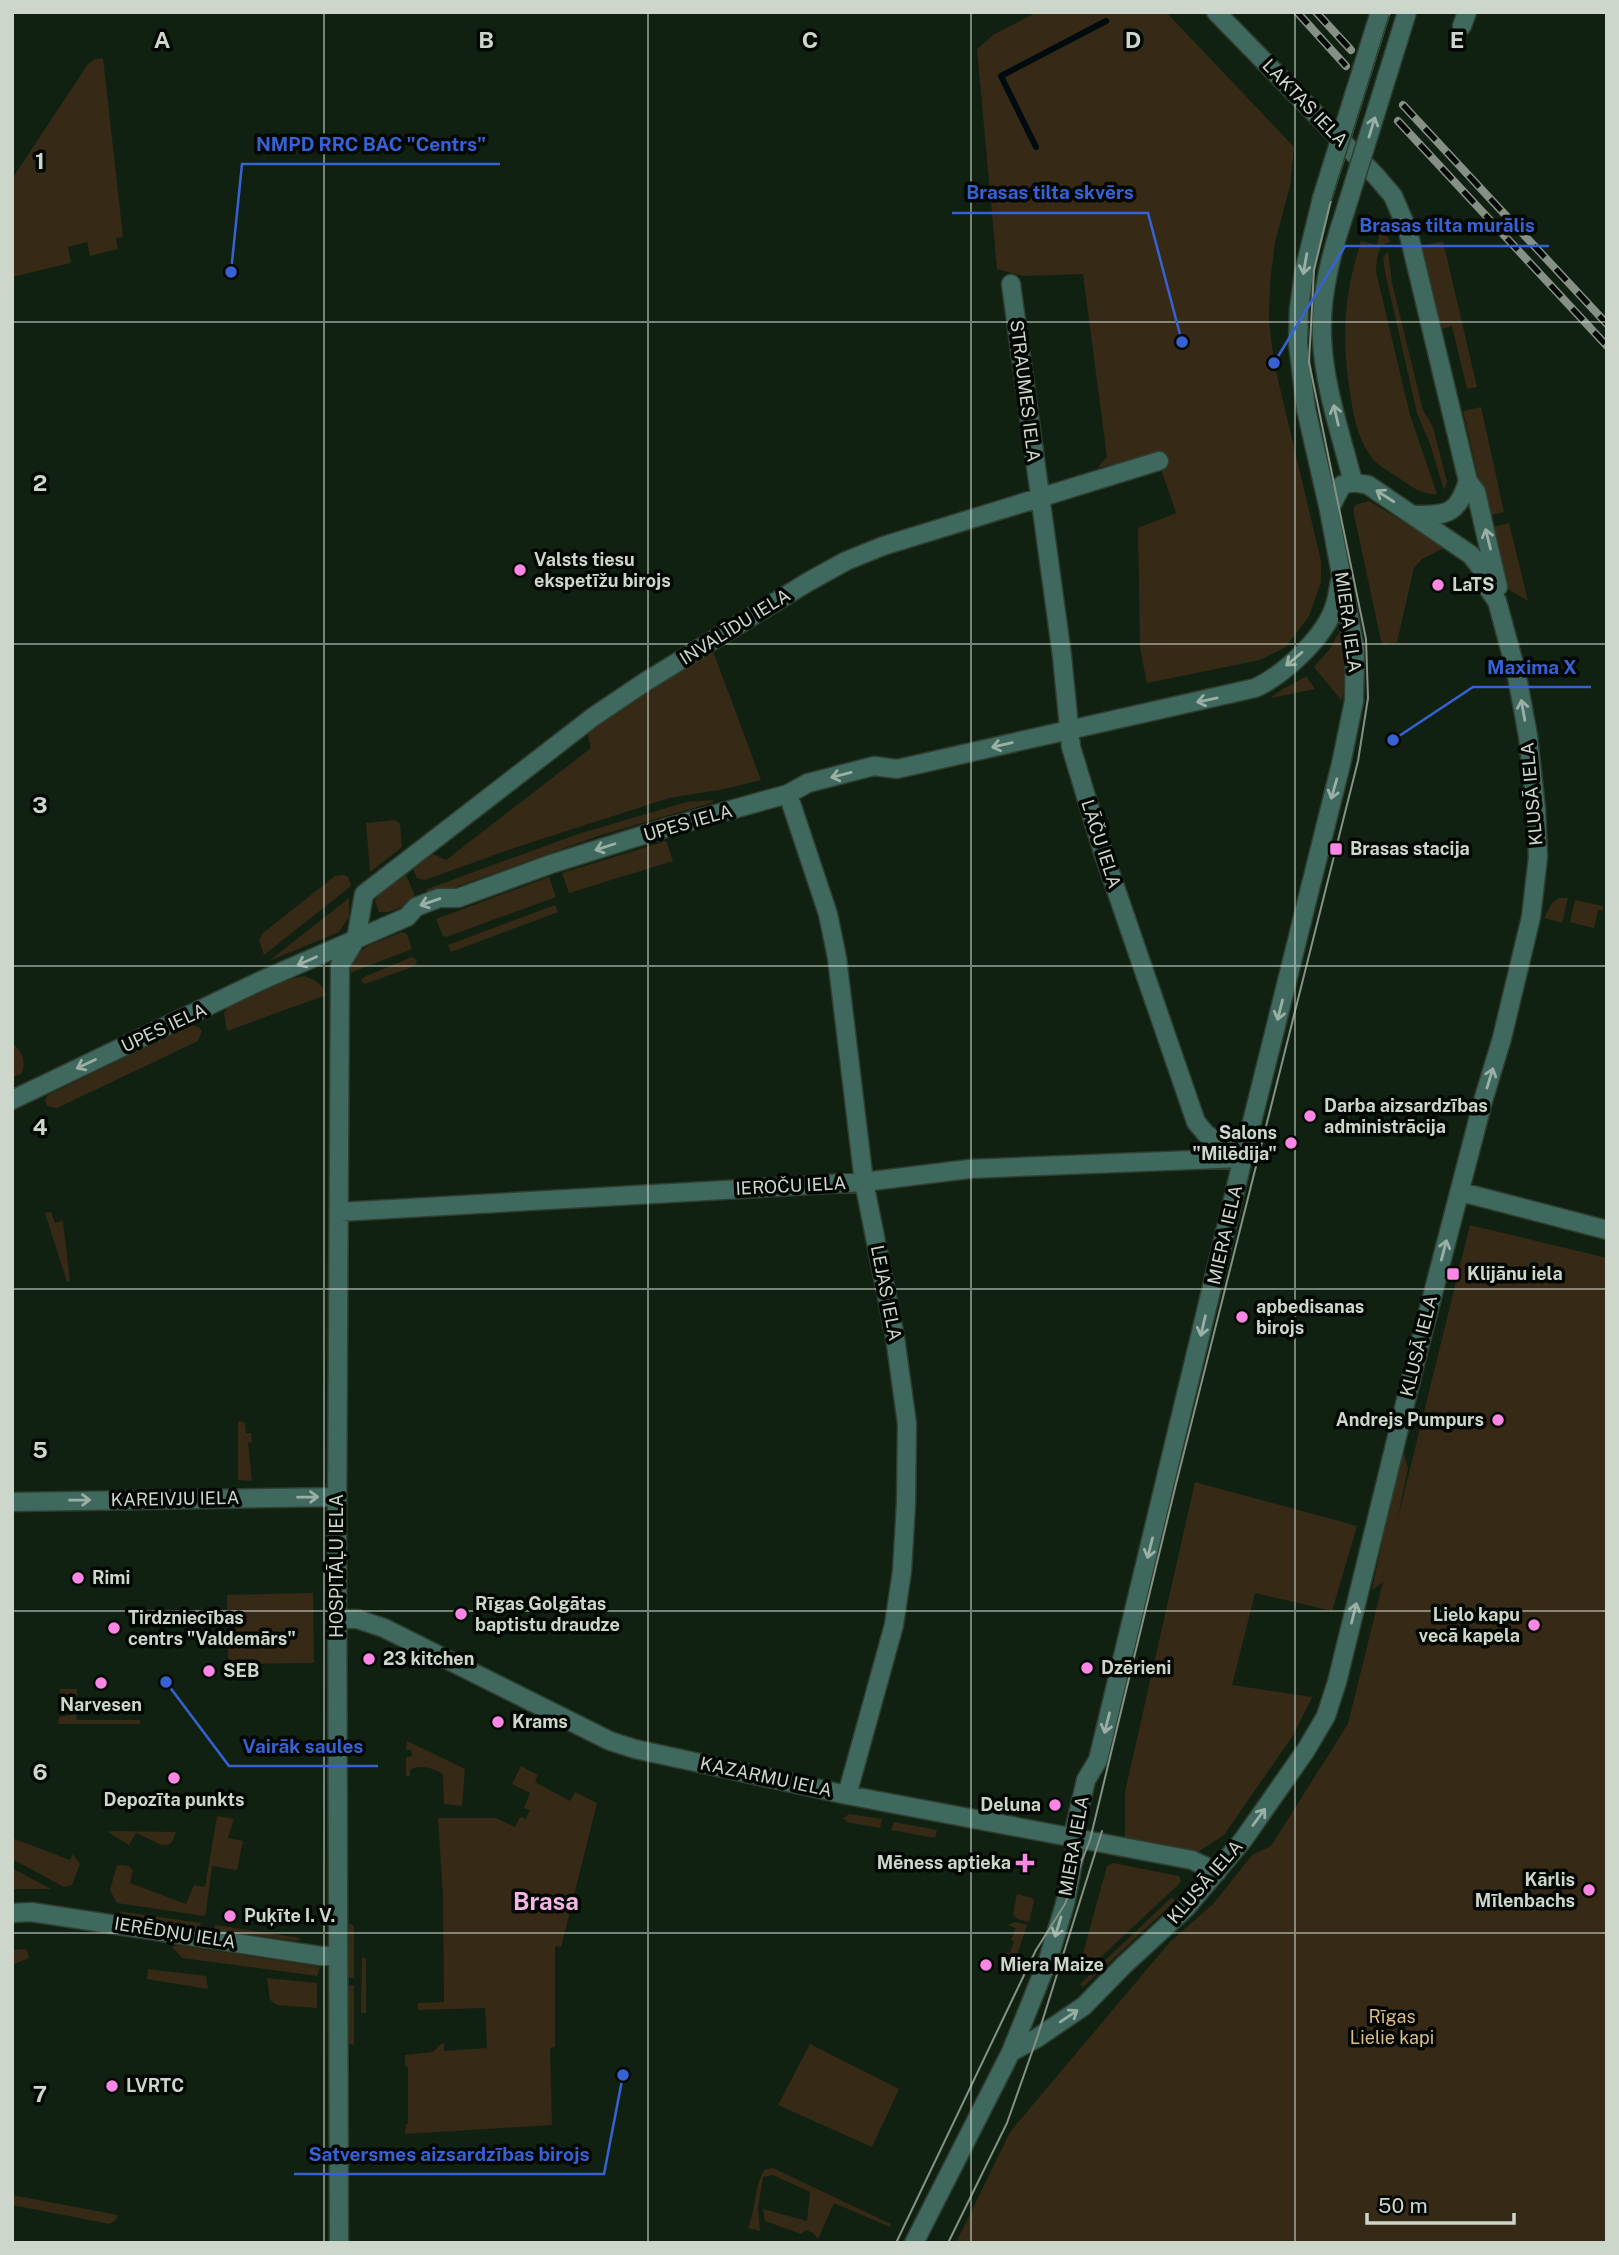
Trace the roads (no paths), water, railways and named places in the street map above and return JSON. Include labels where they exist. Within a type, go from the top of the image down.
[{"type":"street","name":"LAKTAS IELA","points":[[1216,12],[1393,195]]},
{"type":"street","name":"MIERA IELA","points":[[914,2243],[1011,2052],[1048,1960],[1065,1904],[1075,1852],[1074,1836],[1086,1780],[1098,1760],[1341,764],[1354,701],[1355,649],[1329,510],[1306,409],[1298,344],[1299,309],[1304,272],[1322,198],[1380,12]]},
{"type":"street","points":[[1329,510],[1335,493],[1342,485],[1353,482],[1331,394],[1322,338],[1327,281],[1344,215],[1407,12]]},
{"type":"street","name":"KLUSĀ IELA","points":[[1393,195],[1402,213],[1414,251],[1468,481],[1476,492],[1499,582],[1497,601]]},
{"type":"street","name":"STRAUMES IELA","points":[[1011,284],[1040,497]]},
{"type":"street","name":"INVALĪDU IELA","points":[[364,894],[593,717],[645,682],[846,561],[883,546],[1159,461]]},
{"type":"street","points":[[1415,515],[1435,516],[1450,511],[1459,505],[1468,481]]},
{"type":"street","name":"KLUSĀ IELA","points":[[1011,2052],[1084,2006],[1186,1908],[1217,1872],[1279,1789],[1326,1716],[1531,917],[1537,876],[1538,828],[1529,746],[1516,671],[1497,601],[1488,587],[1484,572],[1471,555],[1368,485],[1353,482]]},
{"type":"street","name":"LĀČU IELA","points":[[1040,497],[1062,656],[1068,730],[1076,768],[1196,1122],[1206,1134],[1243,1158]]},
{"type":"street","name":"UPES IELA","points":[[12,1100],[407,917],[416,907],[439,898],[458,898],[551,864],[788,794],[808,783],[874,766],[897,769],[1237,694],[1272,681],[1299,656],[1322,629],[1332,613],[1342,574]]},
{"type":"street","name":"LEJAS IELA","points":[[788,794],[828,914],[837,958],[864,1182],[895,1337],[907,1424],[907,1490],[902,1571],[894,1625],[847,1795]]},
{"type":"street","name":"HOSPITĀĻU IELA","points":[[339,2243],[337,1497],[340,964],[356,939],[364,894]]},
{"type":"street","name":"IEROČU IELA","points":[[339,1212],[864,1182],[968,1170],[1243,1158]]},
{"type":"street","points":[[1461,1192],[1607,1230]]},
{"type":"street","name":"KAREIVJU IELA","points":[[12,1502],[337,1497]]},
{"type":"street","name":"KAZARMU IELA","points":[[337,1619],[357,1619],[384,1628],[610,1741],[635,1749],[847,1795],[1192,1860],[1217,1872]]},
{"type":"street","name":"IERĒDŅU IELA","points":[[12,1913],[32,1912],[71,1917],[321,1956],[338,1956]]},
{"type":"waterway","points":[[1036,147],[1001,76],[1106,21]]},
{"type":"tram line","points":[[896,2243],[1036,1950],[1065,1904],[1090,1840],[1176,1484],[1358,761],[1368,698],[1366,639],[1309,362],[1314,270],[1330,204],[1390,12]]},
{"type":"tram line","points":[[948,2243],[1007,2123],[1037,2038],[1102,1831]]},
{"type":"railway","points":[[1297,12],[1346,66]]},
{"type":"railway","points":[[1316,12],[1351,50]]},
{"type":"railway","points":[[1403,105],[1607,324]]},
{"type":"railway","points":[[1398,121],[1607,346]]},
{"type":"place","name":"NMPD RRC BAC \"Centrs\"","points":[[231,272]]},
{"type":"place","name":"Brasas tilta skvērs","points":[[1182,342]]},
{"type":"place","name":"Brasas tilta murālis","points":[[1274,363]]},
{"type":"place","name":"Valsts tiesu ekspetīžu birojs","points":[[520,570]]},
{"type":"place","name":"LaTS","points":[[1438,585]]},
{"type":"place","name":"Maxima X","points":[[1393,740]]},
{"type":"place","name":"Brasas stacija","points":[[1336,849]]},
{"type":"place","name":"Darba aizsardzības administrācija","points":[[1310,1116]]},
{"type":"place","name":"Salons \"Milēdija\"","points":[[1291,1143]]},
{"type":"place","name":"Klijānu iela","points":[[1453,1274]]},
{"type":"place","name":"apbedisanas birojs","points":[[1242,1317]]},
{"type":"place","name":"Andrejs Pumpurs","points":[[1498,1420]]},
{"type":"place","name":"Rimi","points":[[78,1578]]},
{"type":"place","name":"Rīgas Golgātas baptistu draudze","points":[[461,1614]]},
{"type":"place","name":"Lielo kapu vecā kapela","points":[[1534,1625]]},
{"type":"place","name":"Tirdzniecības centrs \"Valdemārs\"","points":[[114,1628]]},
{"type":"place","name":"23 kitchen","points":[[369,1659]]},
{"type":"place","name":"Dzērieni","points":[[1087,1668]]},
{"type":"place","name":"SEB","points":[[209,1671]]},
{"type":"place","name":"Vairāk saules","points":[[166,1682]]},
{"type":"place","name":"Narvesen","points":[[101,1683]]},
{"type":"place","name":"Krams","points":[[498,1722]]},
{"type":"place","name":"Depozīta punkts","points":[[174,1778]]},
{"type":"place","name":"Deluna","points":[[1055,1805]]},
{"type":"place","name":"Mēness aptieka","points":[[1025,1863]]},
{"type":"place","name":"Kārlis Mīlenbachs","points":[[1589,1890]]},
{"type":"place","name":"Puķīte I. V.","points":[[230,1916]]},
{"type":"place","name":"Miera Maize","points":[[986,1965]]},
{"type":"place","name":"Satversmes aizsardzības birojs","points":[[623,2075]]},
{"type":"place","name":"LVRTC","points":[[112,2086]]},
{"type":"district","name":"Brasa","points":[[546,1902]]},
{"type":"park label","name":"Rīgas Lielie kapi","points":[[1392,2027]]}]
